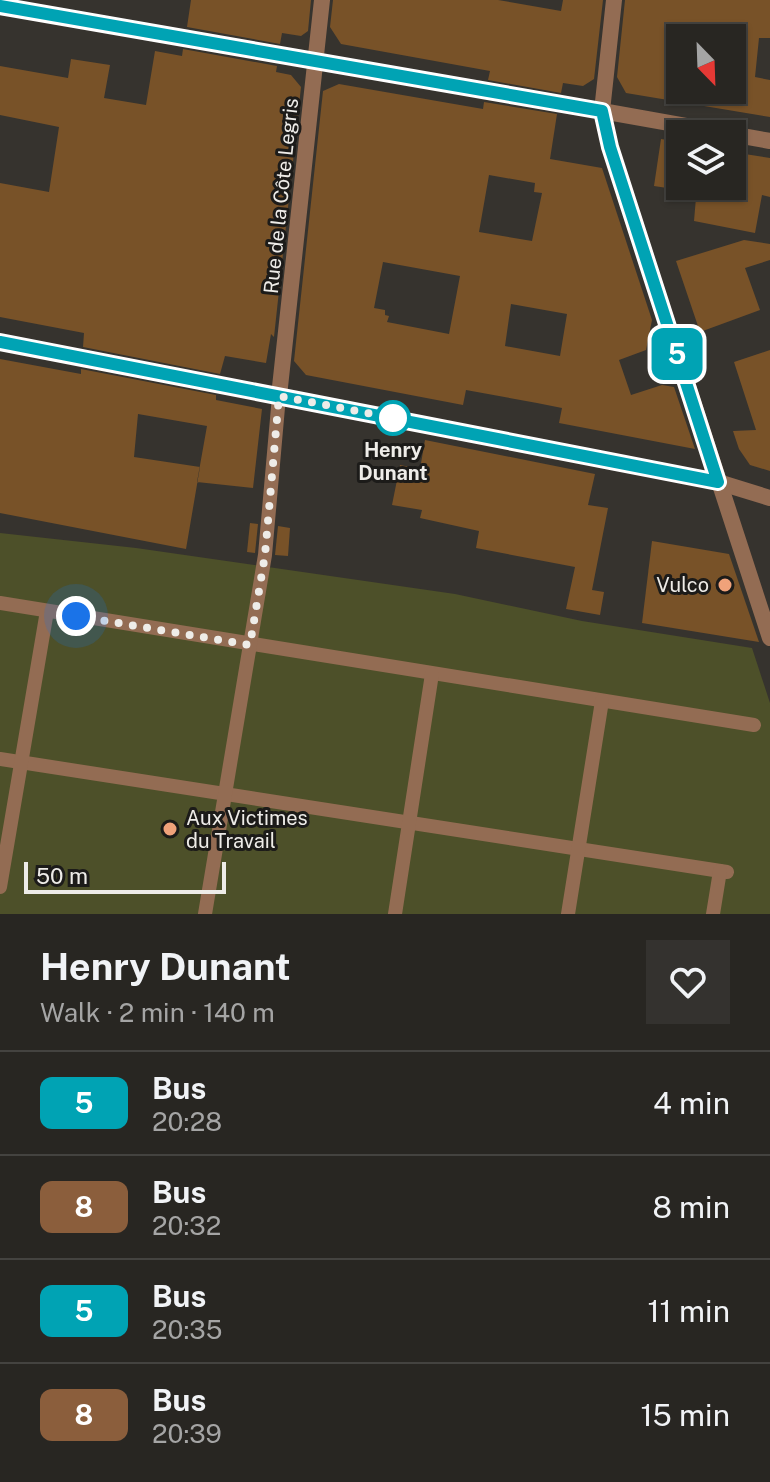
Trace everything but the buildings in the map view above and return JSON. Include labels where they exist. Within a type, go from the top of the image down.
[{"type":"street","name":"Rue de la Côte Legris","points":[[279,396],[322,0]]},
{"type":"street","points":[[614,0],[602,111],[610,147],[770,638]]},
{"type":"street","points":[[0,6],[770,141]]},
{"type":"street","points":[[0,342],[718,482],[770,498]]},
{"type":"lane","points":[[205,914],[265,555],[279,396]]},
{"type":"lane","points":[[0,603],[754,725]]},
{"type":"lane","points":[[0,887],[47,611]]},
{"type":"lane","points":[[395,914],[432,674]]},
{"type":"lane","points":[[568,914],[602,701]]},
{"type":"lane","points":[[0,759],[724,871],[713,914]]},
{"type":"green space","points":[[0,533],[136,548],[455,594],[582,621],[752,648],[770,703],[770,914],[0,914]]},
{"type":"bus line","name":"5","points":[[0,6],[602,111],[610,147],[718,482],[0,342]]},
{"type":"place","name":"Henry Dunant","points":[[393,418]]},
{"type":"place","name":"Vulco","points":[[725,585]]},
{"type":"place","name":"Aux Victimes du Travail","points":[[170,829]]},
{"type":"route","points":[[76,616],[250,645],[265,555],[279,396],[398,419],[393,418]]}]
